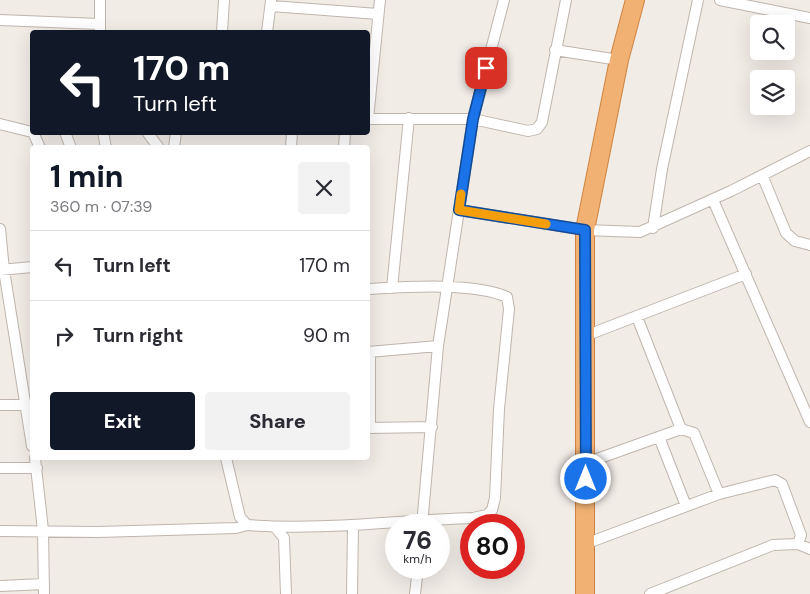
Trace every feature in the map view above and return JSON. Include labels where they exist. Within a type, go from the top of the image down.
[{"type":"highway","points":[[585,594],[585,230],[619,60],[634,0]]},
{"type":"street","points":[[0,20],[100,28],[100,0]]},
{"type":"street","points":[[222,30],[224,0]]},
{"type":"street","points":[[370,98],[380,0]]},
{"type":"street","points":[[424,514],[438,346],[473,119],[504,0]]},
{"type":"street","points":[[370,119],[473,119],[528,131],[537,129],[542,122],[566,0]]},
{"type":"street","points":[[653,228],[662,169],[698,0]]},
{"type":"street","points":[[720,0],[810,18]]},
{"type":"street","points":[[267,30],[271,3],[378,14]]},
{"type":"street","points":[[556,50],[619,60]]},
{"type":"street","points":[[392,288],[409,118]]},
{"type":"street","points":[[0,124],[30,131]]},
{"type":"street","points":[[459,210],[585,230],[640,232],[653,228],[713,200],[810,151]]},
{"type":"street","points":[[762,175],[786,233],[795,242],[810,245]]},
{"type":"street","points":[[713,200],[810,422]]},
{"type":"street","points":[[0,228],[2,270],[30,432]]},
{"type":"street","points":[[2,270],[30,266]]},
{"type":"street","points":[[584,336],[746,274]]},
{"type":"street","points":[[370,289],[448,287],[500,293],[507,296],[509,302],[496,487],[492,510],[487,515],[450,520]]},
{"type":"street","points":[[637,317],[681,429]]},
{"type":"street","points":[[370,352],[438,346]]},
{"type":"street","points":[[0,405],[26,405]]},
{"type":"street","points":[[370,428],[432,427]]},
{"type":"street","points":[[586,463],[681,429],[694,433],[719,494]]},
{"type":"street","points":[[659,437],[686,506]]},
{"type":"street","points":[[0,586],[44,589],[43,530],[35,460]]},
{"type":"street","points":[[226,460],[240,518],[247,524]]},
{"type":"street","points":[[0,468],[37,468]]},
{"type":"street","points":[[585,544],[719,494],[775,480],[782,484],[803,537],[810,549]]},
{"type":"street","points":[[0,531],[128,532],[236,528],[247,524],[275,527],[385,525]]},
{"type":"street","points":[[352,594],[353,526]]},
{"type":"street","points":[[275,527],[284,538],[286,594]]},
{"type":"street","points":[[650,594],[773,545],[803,537]]},
{"type":"street","points":[[415,594],[417,579]]},
{"type":"slow traffic","points":[[461,194],[459,210],[546,224]]},
{"type":"route","points":[[486,68],[473,119],[459,210],[585,230],[586,479]]}]
